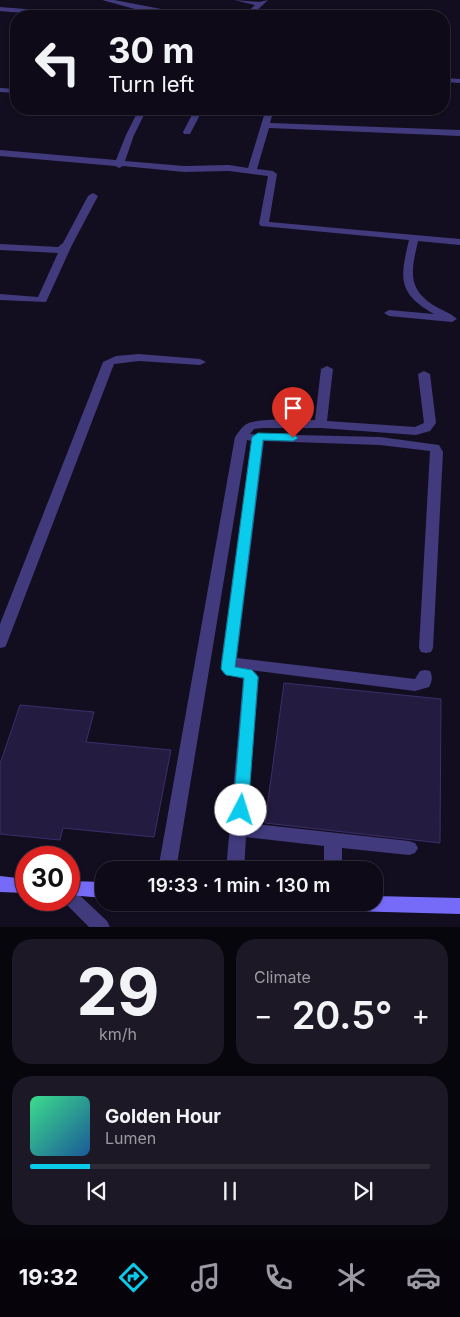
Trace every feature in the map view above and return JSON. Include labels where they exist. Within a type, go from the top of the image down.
[{"type":"street","points":[[105,0],[151,10]]},
{"type":"street","points":[[237,0],[263,2]]},
{"type":"street","points":[[253,10],[263,2]]},
{"type":"street","points":[[119,165],[140,115]]},
{"type":"street","points":[[188,132],[194,115]]},
{"type":"street","points":[[252,170],[268,115]]},
{"type":"street","points":[[265,125],[350,130],[460,133]]},
{"type":"street","points":[[0,154],[119,165],[184,169],[229,168],[252,170],[272,174],[264,224],[460,242]]},
{"type":"street","points":[[0,297],[42,300],[67,245],[93,196]]},
{"type":"street","points":[[414,238],[407,273],[411,288],[418,299],[456,320]]},
{"type":"street","points":[[0,247],[60,250],[67,245]]},
{"type":"street","points":[[389,313],[456,320]]},
{"type":"street","points":[[0,642],[110,362],[115,358],[129,357],[200,362]]},
{"type":"street","points":[[321,424],[327,369]]},
{"type":"street","points":[[169,861],[241,437],[250,426],[321,424],[416,431],[426,428],[430,423],[424,374]]},
{"type":"street","points":[[241,437],[380,441],[435,448],[437,452],[426,648]]},
{"type":"street","points":[[236,861],[251,677],[247,673],[230,672],[228,662],[258,437]]},
{"type":"street","points":[[228,662],[415,685],[424,683],[425,675]]},
{"type":"street","points":[[239,829],[409,848]]},
{"type":"street","points":[[333,839],[333,861]]},
{"type":"street","points":[[0,884],[15,885]]},
{"type":"street","points":[[80,889],[95,889]]},
{"type":"street","points":[[383,904],[460,906]]},
{"type":"street","points":[[80,907],[101,927]]},
{"type":"building","points":[[284,683],[441,699],[440,843],[265,823]]},
{"type":"building","points":[[20,705],[94,712],[86,742],[171,750],[154,837],[63,828],[60,840],[0,834],[0,764]]},
{"type":"route","points":[[241,810],[251,677],[247,673],[230,672],[228,669],[258,437],[293,438]]}]
